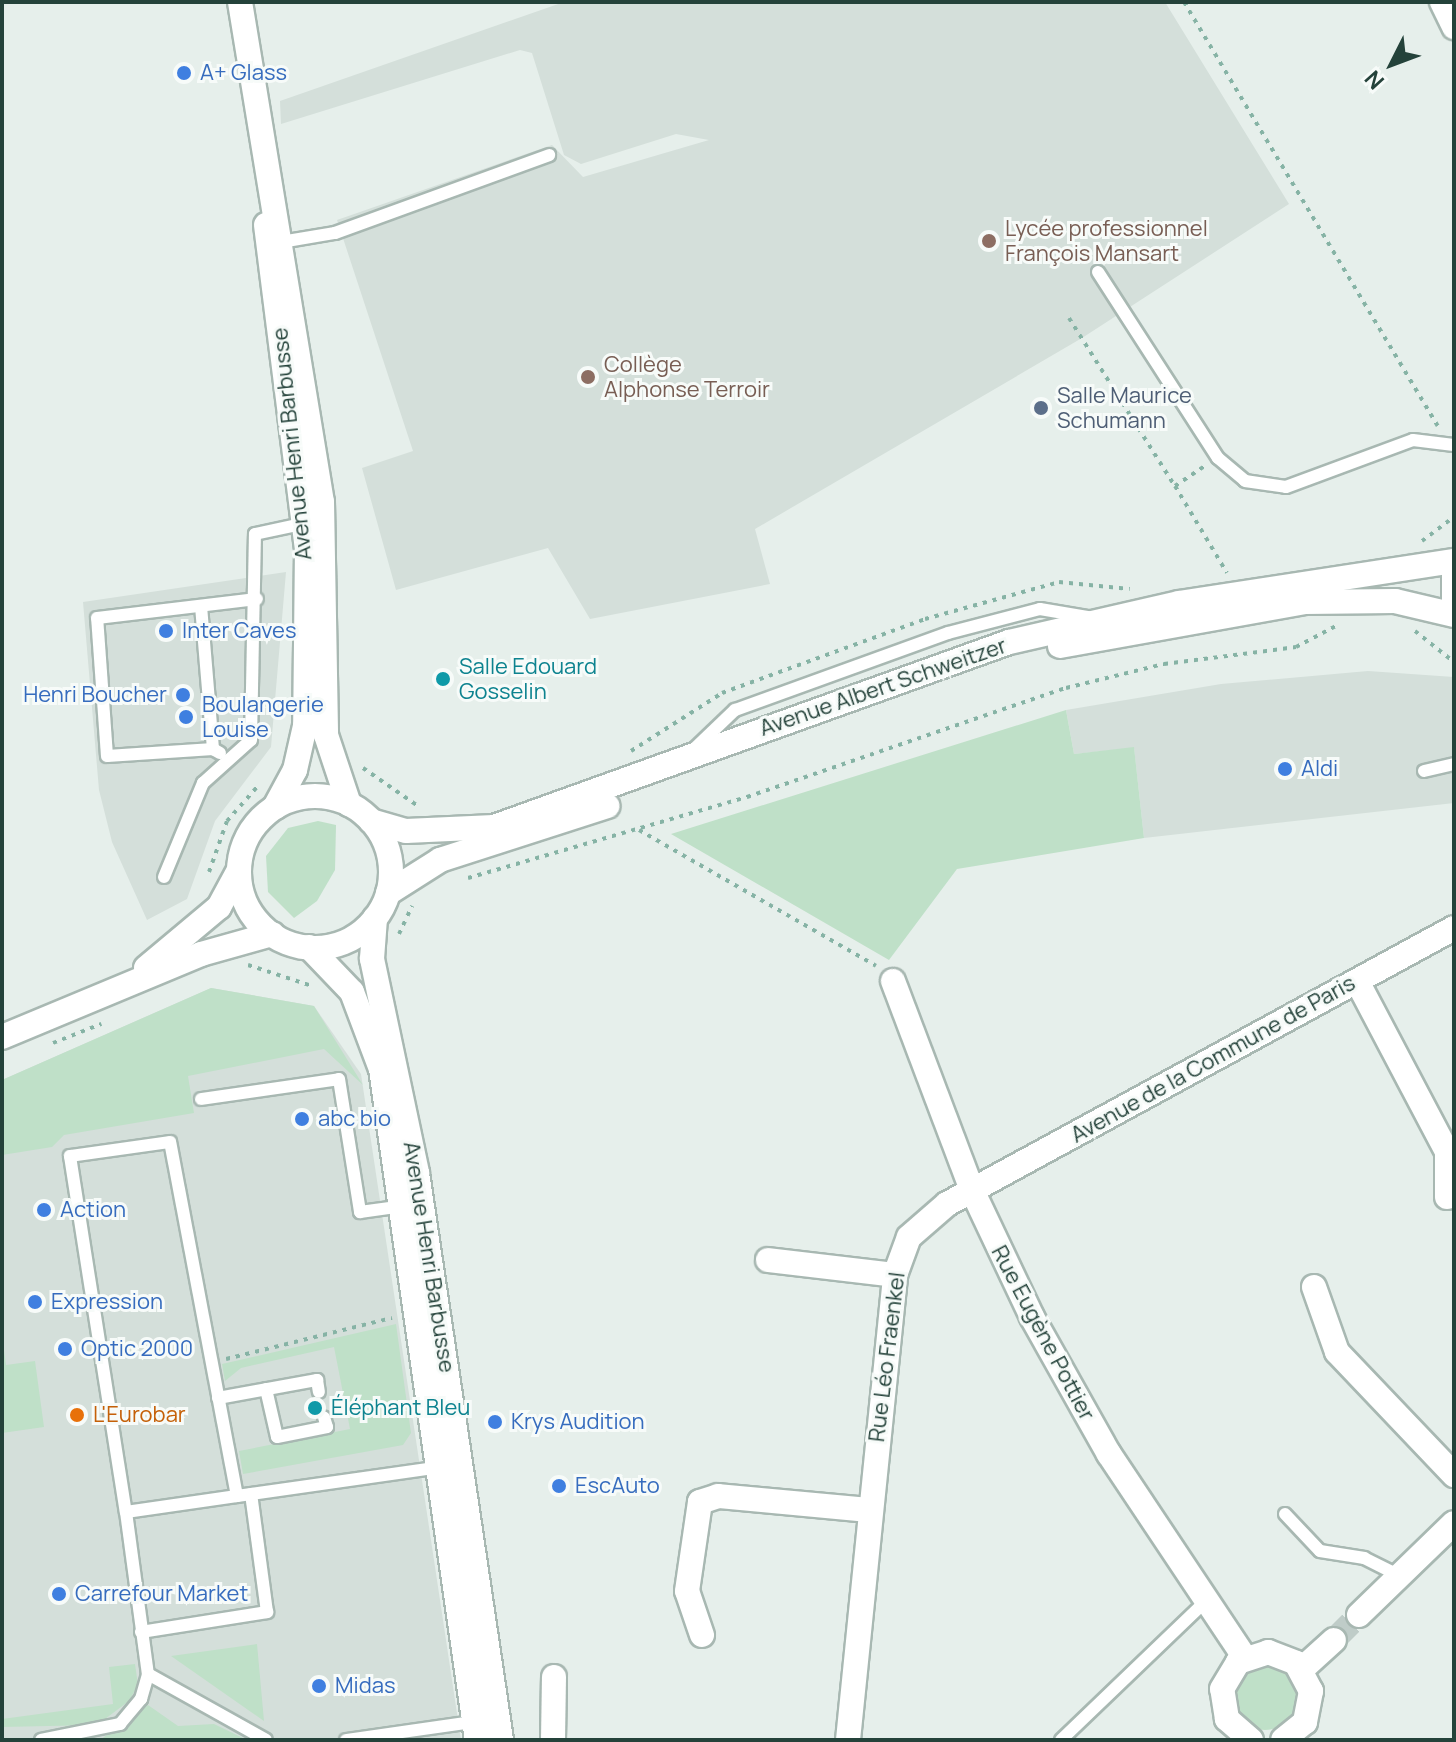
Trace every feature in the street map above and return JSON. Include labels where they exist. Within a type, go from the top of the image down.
[{"type":"street","name":"Avenue Henri Barbusse","points":[[240,2],[315,521],[326,735],[349,804]]},
{"type":"street","points":[[1442,2],[1454,27]]},
{"type":"street","name":"Avenue Henri Barbusse","points":[[275,807],[295,770],[306,714],[315,521]]},
{"type":"street","name":"Avenue Albert Schweitzer","points":[[371,821],[406,831],[479,830],[954,658],[1096,619],[1454,561]]},
{"type":"street","points":[[1454,575],[1454,605]]},
{"type":"street","name":"Avenue Albert Schweitzer","points":[[388,893],[440,860],[536,834],[1012,658],[1136,628],[1304,602],[1395,601],[1454,615]]},
{"type":"street","points":[[121,987],[210,916],[239,870],[251,831],[275,807],[315,796],[349,804],[371,821],[389,858],[388,893],[375,918],[348,940],[309,947],[272,934],[246,903],[239,870]]},
{"type":"street","name":"Avenue Henri Barbusse","points":[[375,918],[372,959],[487,1730]]},
{"type":"street","name":"Avenue de la Commune de Paris","points":[[972,1190],[1454,928]]},
{"type":"street","points":[[2,1037],[121,987],[272,934]]},
{"type":"street","name":"Avenue Henri Barbusse","points":[[309,947],[344,981],[373,1040],[411,1205],[414,1313],[449,1466]]},
{"type":"street","name":"Rue Eugène Pottier","points":[[893,981],[972,1190],[1083,1411],[1205,1602],[1245,1658]]},
{"type":"street","points":[[1357,981],[1447,1152],[1447,1197]]},
{"type":"street","name":"Rue Léo Fraenkel","points":[[848,1740],[895,1275],[917,1227],[972,1190]]},
{"type":"street","points":[[768,1260],[895,1275]]},
{"type":"street","points":[[1314,1287],[1337,1352],[1454,1475]]},
{"type":"street","points":[[702,1635],[687,1591],[700,1502],[718,1496],[870,1510]]},
{"type":"street","points":[[1359,1615],[1454,1523]]},
{"type":"street","points":[[1302,1669],[1334,1640]]},
{"type":"street","points":[[1251,1740],[1229,1723],[1221,1701],[1228,1674],[1245,1658],[1275,1653],[1302,1669],[1312,1703],[1298,1736]]},
{"type":"street","points":[[553,1740],[554,1677]]},
{"type":"lane","points":[[276,243],[343,230],[549,155]]},
{"type":"lane","points":[[1098,272],[1218,458],[1245,481],[1274,489],[1413,440],[1451,443]]},
{"type":"lane","points":[[164,877],[203,783],[251,740],[255,724],[255,534],[315,521]]},
{"type":"lane","points":[[230,759],[213,749],[107,756],[97,618],[257,599]]},
{"type":"lane","points":[[201,606],[213,749]]},
{"type":"lane","points":[[1424,771],[1454,764]]},
{"type":"lane","points":[[201,1099],[339,1079],[360,1212],[411,1205]]},
{"type":"lane","points":[[41,1740],[120,1724],[141,1699],[148,1674],[70,1156],[170,1142],[237,1496]]},
{"type":"lane","points":[[218,1398],[317,1380],[319,1392]]},
{"type":"lane","points":[[266,1389],[277,1437],[327,1427],[324,1417]]},
{"type":"lane","points":[[126,1512],[449,1466]]},
{"type":"lane","points":[[141,1632],[267,1612],[251,1494]]},
{"type":"lane","points":[[1285,1514],[1320,1551],[1364,1558],[1400,1576]]},
{"type":"lane","points":[[1061,1740],[1205,1602]]},
{"type":"lane","points":[[148,1674],[266,1740]]},
{"type":"lane","points":[[346,1740],[487,1730]]},
{"type":"path","points":[[1184,2],[1451,443]]},
{"type":"path","points":[[1069,318],[1227,573]]},
{"type":"path","points":[[1175,486],[1218,458]]},
{"type":"path","points":[[1415,545],[1454,517]]},
{"type":"path","points":[[451,882],[639,830],[1066,688],[1164,664],[1296,647],[1348,623]]},
{"type":"path","points":[[1402,626],[1454,662]]},
{"type":"path","points":[[355,761],[418,806]]},
{"type":"path","points":[[207,879],[227,821],[260,784]]},
{"type":"path","points":[[639,830],[893,981]]},
{"type":"path","points":[[397,946],[423,895]]},
{"type":"path","points":[[237,960],[326,990]]},
{"type":"path","points":[[212,1362],[414,1313]]},
{"type":"shaded area","points":[[564,2],[1165,2],[1289,204],[1082,338],[755,529],[770,584],[590,619],[548,548],[396,590],[362,468],[413,451],[337,220],[552,145],[583,177],[709,140],[676,134],[581,164],[564,155],[532,53],[520,50],[281,124],[280,101]]},
{"type":"shaded area","points":[[286,572],[271,747],[215,821],[187,899],[147,920],[112,842],[99,790],[83,602]]},
{"type":"shaded area","points":[[1368,671],[1454,677],[1454,803],[1144,838],[1134,748],[1074,754],[1066,710],[1221,684]]},
{"type":"shaded area","points":[[211,988],[314,1006],[361,1074],[461,1740],[2,1740],[2,1080]]},
{"type":"green space","points":[[1066,710],[1074,754],[1134,747],[1144,838],[957,869],[889,960],[671,834]]},
{"type":"green space","points":[[318,821],[336,825],[335,870],[317,901],[294,918],[268,892],[266,856],[288,828]]},
{"type":"green space","points":[[211,988],[314,1006],[363,1085],[324,1049],[188,1076],[194,1113],[64,1135],[52,1147],[2,1155],[2,1080]]},
{"type":"green space","points":[[396,1324],[411,1433],[403,1445],[243,1474],[239,1451],[350,1429],[334,1347],[241,1368],[225,1381],[222,1364]]},
{"type":"green space","points":[[2,1335],[6,1365],[35,1361],[44,1427],[2,1433]]},
{"type":"green space","points":[[257,1644],[264,1721],[171,1656]]},
{"type":"green space","points":[[135,1664],[138,1685],[129,1701],[97,1725],[2,1727],[2,1719],[113,1704],[109,1667]]},
{"type":"green space","points":[[1265,1664],[1278,1666],[1293,1679],[1298,1697],[1296,1710],[1283,1725],[1265,1730],[1252,1728],[1237,1715],[1232,1697],[1234,1684],[1247,1669]]},
{"type":"green space","points":[[148,1705],[178,1726],[214,1724],[243,1738],[100,1740]]},
{"type":"tunnel","points":[[1334,1640],[1359,1615]]},
{"type":"place","name":"A+ Glass","points":[[184,73]]},
{"type":"place","name":"Lycée professionnel François Mansart","points":[[989,241]]},
{"type":"place","name":"Collège Alphonse Terroir","points":[[588,377]]},
{"type":"place","name":"Salle Maurice Schumann","points":[[1041,408]]},
{"type":"place","name":"Inter Caves","points":[[166,631]]},
{"type":"place","name":"Salle Edouard Gosselin","points":[[443,679]]},
{"type":"place","name":"Henri Boucher","points":[[183,695]]},
{"type":"place","name":"Boulangerie Louise","points":[[186,717]]},
{"type":"place","name":"Aldi","points":[[1285,769]]},
{"type":"place","name":"abc bio","points":[[302,1119]]},
{"type":"place","name":"Action","points":[[44,1210]]},
{"type":"place","name":"Expression","points":[[35,1302]]},
{"type":"place","name":"Optic 2000","points":[[65,1349]]},
{"type":"place","name":"Éléphant Bleu","points":[[315,1408]]},
{"type":"place","name":"L'Eurobar","points":[[77,1415]]},
{"type":"place","name":"Krys Audition","points":[[495,1422]]},
{"type":"place","name":"EscAuto","points":[[559,1486]]},
{"type":"place","name":"Carrefour Market","points":[[59,1594]]},
{"type":"place","name":"Midas","points":[[319,1686]]}]
